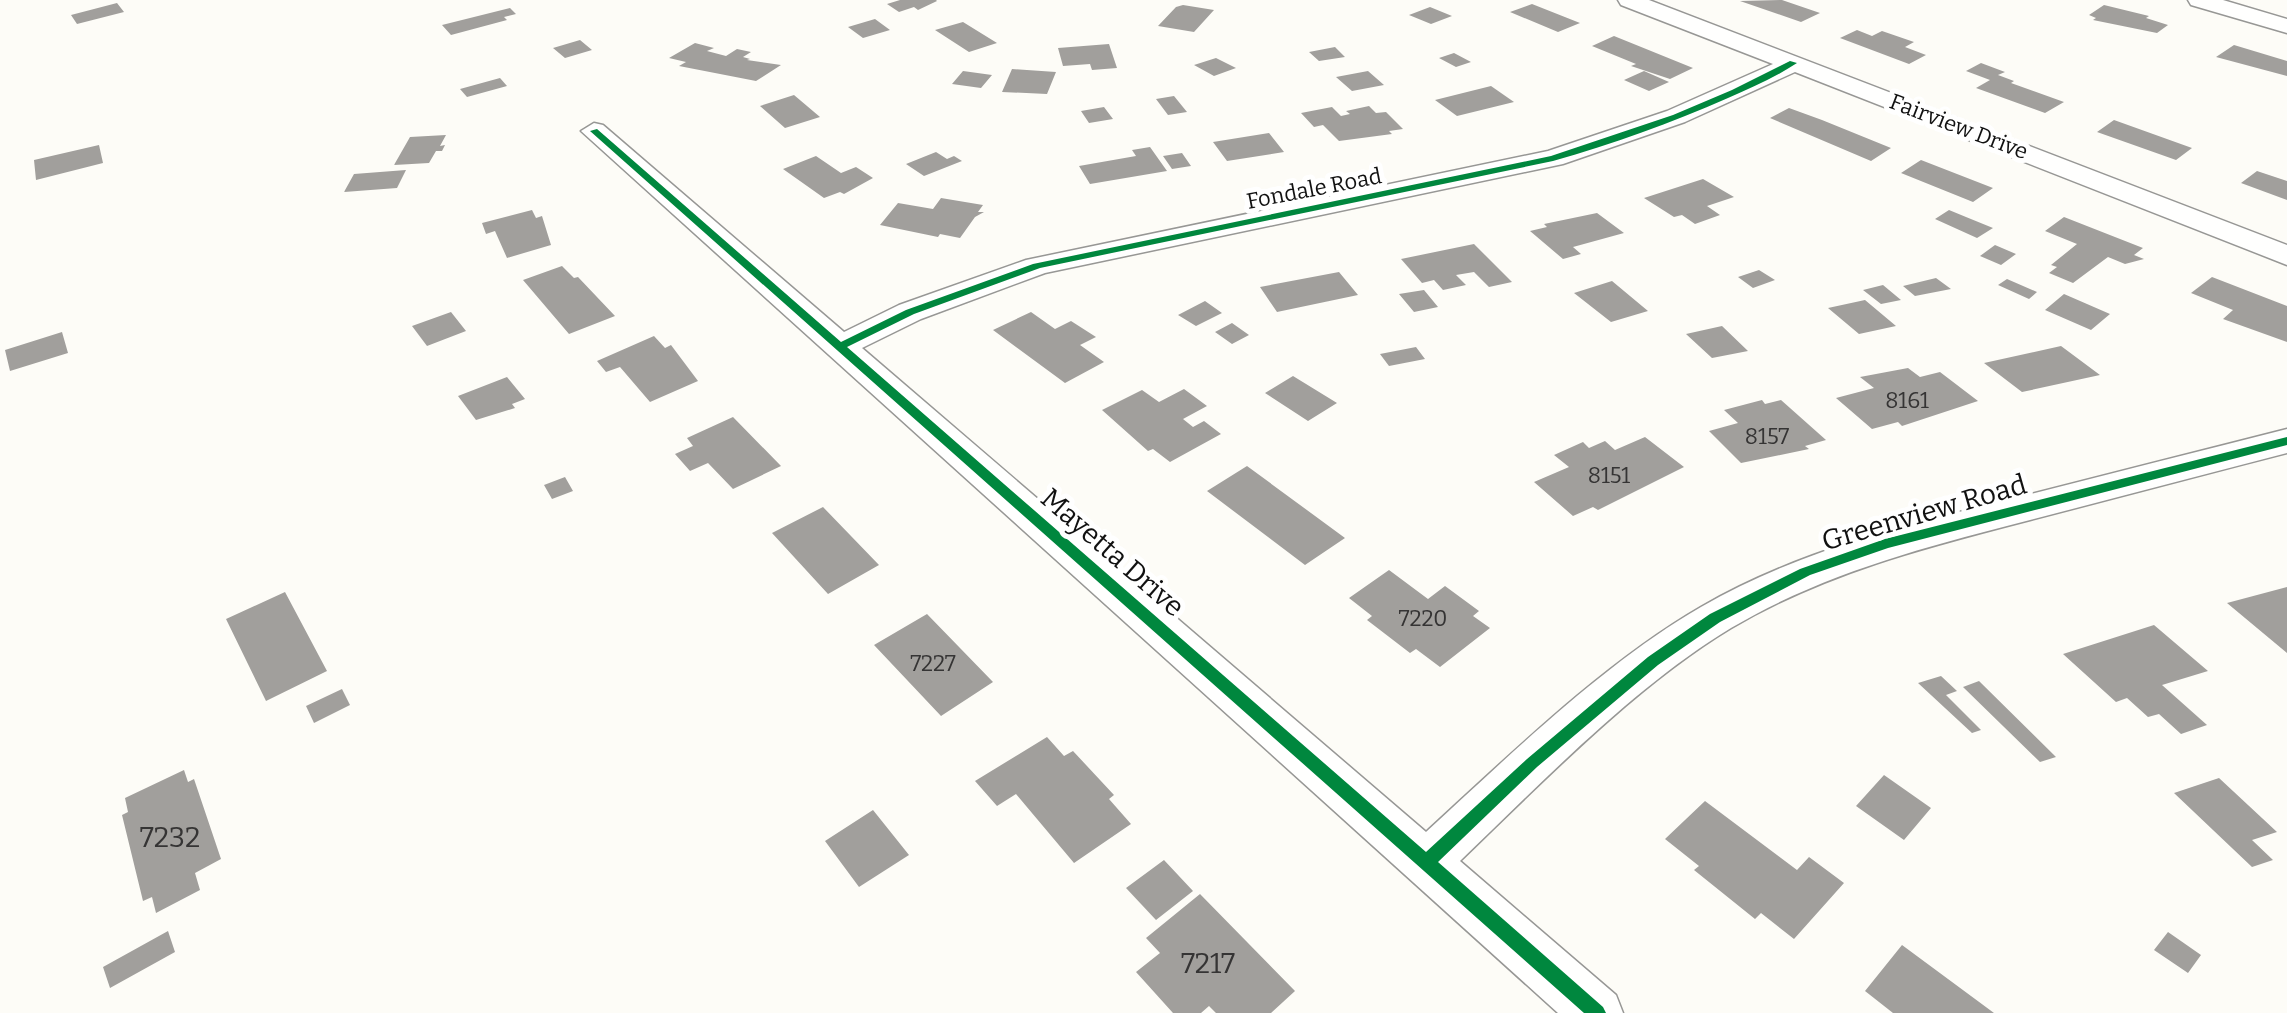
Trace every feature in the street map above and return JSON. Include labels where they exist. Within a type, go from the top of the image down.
[{"type":"street","name":"Fairview Drive","points":[[1629,0],[2183,212],[2287,256]]},
{"type":"street","points":[[2199,0],[2287,26]]},
{"type":"street","name":"Fondale Road","points":[[841,346],[910,312],[1037,266],[1516,166],[1620,139],[1745,89],[1793,63]]},
{"type":"street","name":"Mayetta Drive","points":[[594,132],[1597,1013]]},
{"type":"street","name":"Greenview Road","points":[[1427,862],[1532,763],[1653,661],[1715,618],[1805,572],[1885,544],[2287,441]]},
{"type":"building","points":[[900,0],[937,1],[918,10],[914,7],[899,12],[887,4]]},
{"type":"building","points":[[1782,0],[1820,13],[1801,22],[1740,1]]},
{"type":"building","points":[[117,3],[124,12],[77,24],[71,15]]},
{"type":"building","points":[[1532,4],[1580,23],[1558,32],[1510,12]]},
{"type":"building","points":[[2104,5],[2168,25],[2157,33],[2093,20],[2096,18],[2089,15]]},
{"type":"building","points":[[1176,7],[1214,10],[1194,32],[1158,26]]},
{"type":"building","points":[[1430,7],[1452,16],[1431,24],[1409,15]]},
{"type":"building","points":[[510,8],[516,14],[504,17],[507,20],[451,35],[442,25]]},
{"type":"building","points":[[875,19],[890,30],[863,38],[848,27]]},
{"type":"building","points":[[963,22],[997,43],[969,52],[935,30]]},
{"type":"building","points":[[1857,30],[1872,36],[1882,31],[1914,42],[1905,47],[1926,55],[1909,64],[1840,38]]},
{"type":"building","points":[[1614,36],[1693,68],[1670,79],[1631,66],[1636,64],[1592,46]]},
{"type":"building","points":[[580,40],[592,50],[565,58],[553,48]]},
{"type":"building","points":[[695,43],[726,56],[737,49],[751,52],[743,57],[781,65],[756,81],[679,66],[686,62],[669,58]]},
{"type":"building","points":[[1109,44],[1117,68],[1063,66],[1058,48]]},
{"type":"building","points":[[2234,45],[2287,61],[2287,76],[2216,57]]},
{"type":"building","points":[[1335,47],[1345,57],[1319,61],[1309,52]]},
{"type":"building","points":[[1454,53],[1471,62],[1456,67],[1439,58]]},
{"type":"building","points":[[1216,58],[1236,68],[1214,76],[1194,65]]},
{"type":"building","points":[[1981,63],[2005,72],[1998,75],[2014,81],[2011,83],[2064,102],[2045,113],[1976,88],[1990,80],[1966,71]]},
{"type":"building","points":[[1012,69],[1056,72],[1047,94],[1002,92]]},
{"type":"building","points":[[963,71],[992,75],[981,88],[952,84]]},
{"type":"building","points":[[1368,71],[1384,85],[1352,91],[1336,77]]},
{"type":"building","points":[[1644,71],[1669,82],[1649,91],[1624,80]]},
{"type":"building","points":[[500,78],[507,86],[467,97],[460,89]]},
{"type":"building","points":[[1491,86],[1514,102],[1457,116],[1435,100]]},
{"type":"building","points":[[794,95],[820,117],[785,128],[760,106]]},
{"type":"building","points":[[1174,96],[1187,112],[1168,115],[1156,99]]},
{"type":"building","points":[[1369,106],[1376,113],[1386,112],[1403,129],[1339,141],[1323,125],[1314,127],[1301,113],[1332,107],[1341,116],[1350,114],[1346,111]]},
{"type":"building","points":[[1104,107],[1113,119],[1089,123],[1081,111]]},
{"type":"building","points":[[1789,108],[1891,148],[1871,161],[1770,118]]},
{"type":"building","points":[[2114,120],[2192,148],[2176,160],[2097,132]]},
{"type":"building","points":[[1269,133],[1284,152],[1227,161],[1213,142]]},
{"type":"building","points":[[446,135],[440,146],[445,145],[442,151],[436,151],[429,163],[394,165],[410,137]]},
{"type":"building","points":[[99,145],[103,163],[36,180],[34,160]]},
{"type":"building","points":[[1150,147],[1167,171],[1090,184],[1079,166],[1136,156],[1132,150]]},
{"type":"building","points":[[936,152],[947,159],[954,156],[962,161],[924,176],[906,164]]},
{"type":"building","points":[[1182,153],[1191,166],[1172,169],[1163,156]]},
{"type":"building","points":[[816,156],[841,173],[856,167],[873,178],[844,194],[824,198],[783,169]]},
{"type":"building","points":[[1921,160],[1993,188],[1973,202],[1901,173]]},
{"type":"building","points":[[406,170],[397,188],[344,192],[354,174]]},
{"type":"building","points":[[2257,171],[2287,181],[2287,200],[2241,183]]},
{"type":"building","points":[[1703,179],[1734,197],[1707,206],[1720,215],[1695,224],[1682,215],[1674,217],[1644,198]]},
{"type":"building","points":[[941,198],[983,205],[978,212],[984,212],[975,217],[960,238],[880,225],[898,203],[933,209]]},
{"type":"building","points":[[532,210],[536,218],[542,216],[551,245],[507,258],[495,231],[486,234],[482,223]]},
{"type":"building","points":[[1949,210],[1993,228],[1977,238],[1935,219]]},
{"type":"building","points":[[1597,213],[1624,233],[1573,247],[1581,254],[1563,259],[1530,231],[1547,227],[1544,224]]},
{"type":"building","points":[[2064,217],[2143,248],[2134,255],[2144,259],[2125,264],[2108,257],[2073,283],[2049,273],[2057,267],[2051,265],[2077,244],[2045,231]]},
{"type":"building","points":[[1474,244],[1512,282],[1489,287],[1474,272],[1456,275],[1466,285],[1443,290],[1434,280],[1422,283],[1401,259]]},
{"type":"building","points":[[1995,245],[2016,254],[2001,265],[1980,256]]},
{"type":"building","points":[[562,266],[615,316],[569,334],[523,280]]},
{"type":"building","points":[[1759,270],[1775,280],[1753,288],[1738,277]]},
{"type":"building","points":[[1339,272],[1358,295],[1277,312],[1260,287]]},
{"type":"building","points":[[2212,277],[2287,306],[2287,342],[2223,319],[2233,310],[2191,293]]},
{"type":"building","points":[[1936,278],[1951,289],[1915,296],[1903,286]]},
{"type":"building","points":[[2007,279],[2037,292],[2029,299],[1998,285]]},
{"type":"building","points":[[1612,281],[1648,311],[1611,322],[1574,293]]},
{"type":"building","points":[[1883,285],[1901,300],[1881,304],[1863,290]]},
{"type":"building","points":[[1424,290],[1438,307],[1414,312],[1399,294]]},
{"type":"building","points":[[2064,294],[2110,314],[2091,330],[2045,310]]},
{"type":"building","points":[[1865,300],[1896,326],[1859,334],[1828,308]]},
{"type":"building","points":[[1205,301],[1222,313],[1196,326],[1178,315]]},
{"type":"building","points":[[451,312],[466,331],[427,346],[412,326]]},
{"type":"building","points":[[1031,312],[1055,329],[1071,321],[1096,337],[1080,345],[1104,362],[1065,383],[993,330]]},
{"type":"building","points":[[1232,323],[1249,335],[1232,344],[1215,332]]},
{"type":"building","points":[[1722,326],[1748,351],[1712,358],[1686,334]]},
{"type":"building","points":[[62,332],[68,353],[10,371],[5,350]]},
{"type":"building","points":[[654,336],[665,348],[671,345],[698,381],[650,402],[620,367],[606,372],[597,361]]},
{"type":"building","points":[[2061,346],[2100,375],[2022,392],[1984,363]]},
{"type":"building","points":[[1416,347],[1425,359],[1389,366],[1380,354]]},
{"type":"building","points":[[1908,368],[1920,377],[1940,372],[1978,401],[1902,426],[1898,422],[1872,429],[1836,398],[1874,388],[1860,377]]},
{"type":"building","points":[[1293,376],[1337,403],[1308,421],[1265,393]]},
{"type":"building","points":[[507,377],[525,399],[512,404],[515,408],[476,420],[458,396]]},
{"type":"building","points":[[1184,389],[1207,406],[1183,419],[1193,427],[1204,421],[1221,434],[1170,462],[1153,449],[1148,451],[1102,410],[1142,390],[1159,402]]},
{"type":"building","points":[[1762,400],[1765,404],[1781,400],[1826,440],[1805,446],[1809,449],[1741,463],[1709,431],[1738,423],[1724,410]]},
{"type":"building","points":[[733,417],[781,466],[733,489],[708,463],[690,471],[675,454],[693,446],[687,438]]},
{"type":"building","points":[[1645,437],[1684,467],[1598,510],[1593,507],[1573,516],[1534,482],[1569,467],[1554,455],[1583,442],[1589,448],[1605,441],[1615,450]]},
{"type":"building","points":[[1247,466],[1345,538],[1305,565],[1207,491]]},
{"type":"building","points":[[565,477],[573,491],[552,499],[544,485]]},
{"type":"building","points":[[823,507],[879,565],[828,594],[772,533]]},
{"type":"building","points":[[1389,570],[1428,599],[1445,586],[1479,611],[1473,616],[1490,628],[1440,667],[1416,649],[1410,653],[1367,620],[1372,616],[1349,598]]},
{"type":"building","points":[[2287,587],[2287,653],[2227,603]]},
{"type":"building","points":[[285,592],[327,671],[266,701],[226,619]]},
{"type":"building","points":[[927,614],[993,682],[941,716],[874,645]]},
{"type":"building","points":[[2154,625],[2208,671],[2162,685],[2207,725],[2181,734],[2159,714],[2148,717],[2127,698],[2116,702],[2063,654]]},
{"type":"building","points":[[1941,676],[1957,691],[1946,695],[1981,730],[1972,733],[1918,683]]},
{"type":"building","points":[[1979,681],[2056,757],[2040,762],[1963,687]]},
{"type":"building","points":[[342,689],[350,705],[314,723],[306,706]]},
{"type":"building","points":[[1047,737],[1064,756],[1073,751],[1114,795],[1109,799],[1131,824],[1074,863],[1016,794],[997,806],[975,781]]},
{"type":"building","points":[[184,770],[188,782],[194,779],[221,859],[195,873],[200,890],[156,913],[152,897],[143,901],[122,815],[128,812],[125,798]]},
{"type":"building","points":[[1884,775],[1931,808],[1904,840],[1856,806]]},
{"type":"building","points":[[2219,778],[2277,832],[2252,840],[2273,860],[2252,867],[2174,793]]},
{"type":"building","points":[[1705,801],[1797,870],[1809,857],[1844,883],[1794,939],[1761,913],[1755,919],[1694,870],[1699,866],[1665,839]]},
{"type":"building","points":[[873,810],[909,855],[859,887],[825,841]]},
{"type":"building","points":[[1164,860],[1193,891],[1156,920],[1126,888]]},
{"type":"building","points":[[1200,894],[1295,991],[1271,1013],[1216,1013],[1209,1006],[1201,1013],[1173,1013],[1136,972],[1160,953],[1146,938]]},
{"type":"building","points":[[168,931],[175,952],[110,988],[103,967]]},
{"type":"building","points":[[2168,932],[2201,955],[2188,973],[2154,950]]},
{"type":"building","points":[[1902,945],[1994,1013],[1893,1013],[1865,991]]},
{"type":"cycle path","points":[[841,346],[910,312],[1037,266],[1584,149],[1705,105],[1793,63]]},
{"type":"cycle path","points":[[594,131],[1597,1013]]},
{"type":"cycle path","points":[[1427,862],[1532,763],[1653,661],[1715,618],[1805,572],[1885,544],[2287,441]]}]
